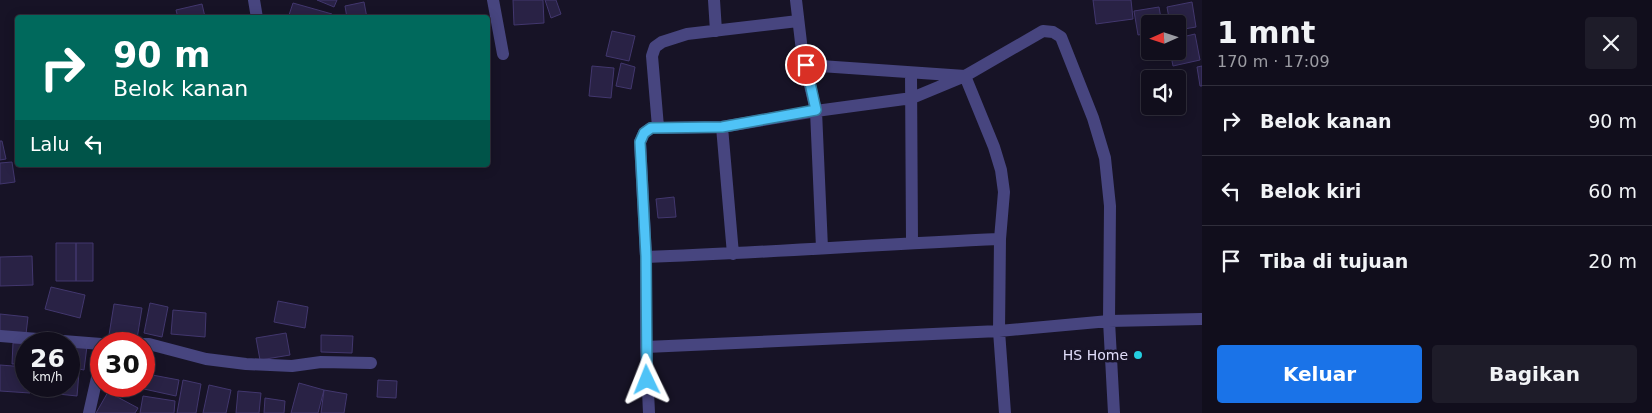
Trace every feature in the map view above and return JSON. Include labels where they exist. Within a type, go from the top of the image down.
[{"type":"street","points":[[254,0],[256,15]]},
{"type":"street","points":[[493,0],[503,54]]},
{"type":"street","points":[[714,0],[716,31]]},
{"type":"street","points":[[796,0],[798,21],[816,110],[822,248]]},
{"type":"street","points":[[658,127],[652,56],[655,47],[662,42],[686,34],[798,21]]},
{"type":"street","points":[[649,413],[646,346],[646,256],[640,142],[644,133],[651,128],[658,127],[722,127],[816,110],[912,98],[965,76],[1043,31],[1053,32],[1061,37],[1093,118],[1105,158],[1110,206],[1109,321],[1114,413]]},
{"type":"street","points":[[806,65],[965,76]]},
{"type":"street","points":[[911,73],[912,242]]},
{"type":"street","points":[[965,76],[994,147],[1001,170],[1004,192],[1000,239],[1000,331],[1005,413]]},
{"type":"street","points":[[722,127],[733,254]]},
{"type":"street","points":[[646,256],[733,254],[912,242],[1000,239]]},
{"type":"street","points":[[646,346],[1000,331],[1109,321],[1202,319]]},
{"type":"street","points":[[0,336],[90,343]]},
{"type":"street","points":[[155,346],[206,359],[246,364],[292,366],[321,362],[371,363]]},
{"type":"street","points":[[89,413],[93,397]]},
{"type":"building","points":[[317,0],[337,0],[334,7]]},
{"type":"building","points":[[513,0],[543,0],[544,23],[514,25]]},
{"type":"building","points":[[545,0],[556,0],[561,14],[551,18]]},
{"type":"building","points":[[1093,0],[1131,0],[1133,19],[1096,24]]},
{"type":"building","points":[[364,2],[366,15],[346,15],[345,6]]},
{"type":"building","points":[[1192,2],[1196,27],[1186,29],[1186,15],[1168,15],[1167,7]]},
{"type":"building","points":[[293,3],[332,14],[332,15],[289,15]]},
{"type":"building","points":[[202,4],[205,15],[177,15],[176,10]]},
{"type":"building","points":[[1159,7],[1160,15],[1141,15],[1141,34],[1138,35],[1134,11]]},
{"type":"building","points":[[612,31],[635,36],[629,61],[606,56]]},
{"type":"building","points":[[1195,34],[1200,60],[1173,66],[1172,60],[1186,60],[1186,36]]},
{"type":"building","points":[[621,63],[635,67],[631,89],[616,86]]},
{"type":"building","points":[[592,66],[614,68],[611,98],[589,96]]},
{"type":"building","points":[[1202,66],[1202,86],[1200,86],[1197,67]]},
{"type":"building","points":[[0,141],[2,141],[6,159],[0,160]]},
{"type":"building","points":[[12,162],[15,182],[0,184],[0,163]]},
{"type":"building","points":[[674,197],[676,217],[658,218],[656,199]]},
{"type":"building","points":[[56,243],[76,243],[76,281],[56,281]]},
{"type":"building","points":[[76,243],[93,243],[93,281],[76,281]]},
{"type":"building","points":[[32,256],[33,285],[0,286],[0,257]]},
{"type":"building","points":[[51,287],[85,295],[80,318],[45,309]]},
{"type":"building","points":[[278,301],[308,307],[305,328],[274,322]]},
{"type":"building","points":[[150,303],[168,307],[162,337],[155,335],[155,332],[144,332]]},
{"type":"building","points":[[114,304],[142,308],[138,332],[109,332]]},
{"type":"building","points":[[173,310],[206,313],[205,337],[171,334]]},
{"type":"building","points":[[0,314],[28,317],[26,332],[0,331]]},
{"type":"building","points":[[286,333],[290,355],[260,360],[256,338]]},
{"type":"building","points":[[321,335],[353,336],[352,353],[321,352]]},
{"type":"building","points":[[13,343],[15,343],[15,364],[12,364]]},
{"type":"building","points":[[80,345],[87,346],[84,370],[80,369]]},
{"type":"building","points":[[0,365],[15,366],[15,392],[0,391]]},
{"type":"building","points":[[155,376],[179,380],[176,396],[155,391]]},
{"type":"building","points":[[183,380],[201,384],[196,413],[177,413]]},
{"type":"building","points":[[378,380],[397,381],[396,398],[377,397]]},
{"type":"building","points":[[299,383],[324,390],[318,413],[291,413]]},
{"type":"building","points":[[209,385],[231,390],[226,413],[203,413]]},
{"type":"building","points":[[324,390],[347,394],[344,413],[321,413]]},
{"type":"building","points":[[238,391],[261,393],[259,413],[236,413]]},
{"type":"building","points":[[105,397],[117,397],[138,408],[135,413],[96,413]]},
{"type":"building","points":[[143,397],[175,401],[174,413],[140,413]]},
{"type":"building","points":[[265,398],[285,401],[284,413],[264,413]]},
{"type":"place","name":"HS Home","points":[[1138,355]]},
{"type":"route","points":[[647,380],[646,256],[640,142],[644,133],[651,128],[658,127],[722,127],[816,110],[806,65]]}]
